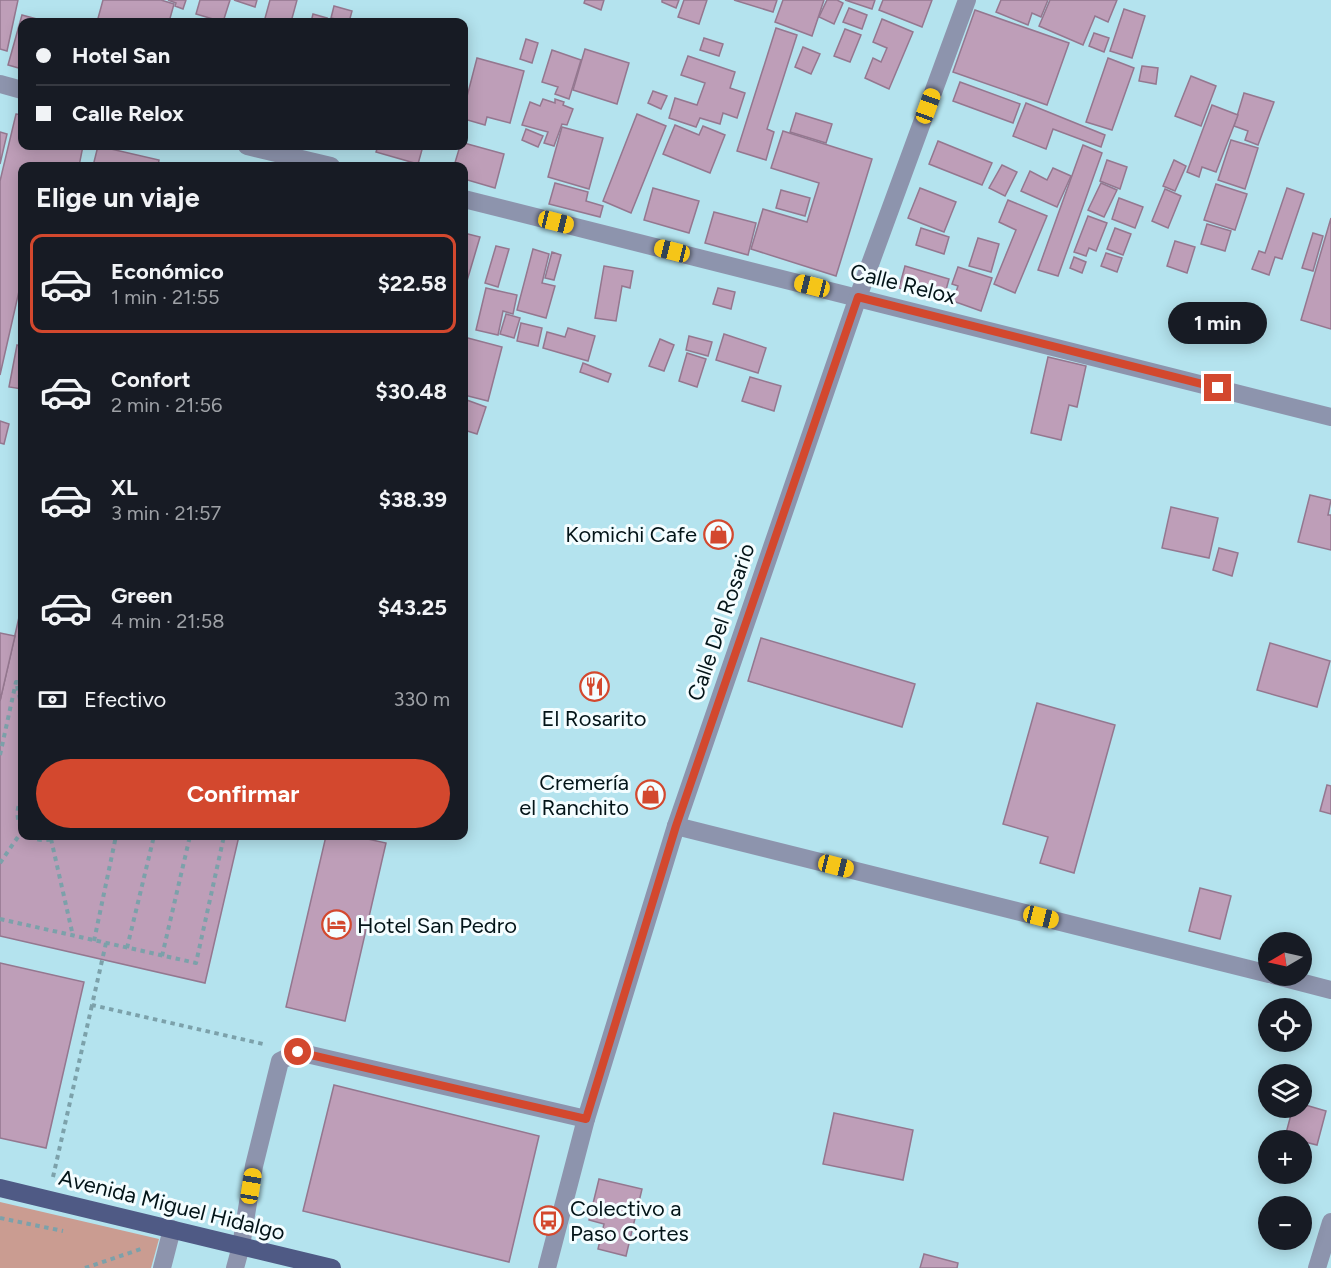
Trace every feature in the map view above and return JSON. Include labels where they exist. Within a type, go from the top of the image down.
[{"type":"main road","name":"Avenida Miguel Hidalgo","points":[[0,1188],[332,1268]]},
{"type":"street","name":"Calle Del Rosario","points":[[547,1268],[586,1119],[676,826],[858,297],[967,0]]},
{"type":"street","points":[[0,84],[18,89]]},
{"type":"street","points":[[264,150],[314,162]]},
{"type":"street","name":"Calle Relox","points":[[468,200],[1331,417]]},
{"type":"street","points":[[676,826],[1258,972]]},
{"type":"street","points":[[1312,985],[1331,990]]},
{"type":"street","points":[[235,1268],[241,1246],[254,1166],[280,1061],[298,1052],[586,1119]]},
{"type":"street","points":[[1317,1268],[1331,1222]]},
{"type":"street","points":[[162,1268],[172,1229]]},
{"type":"path","points":[[16,682],[18,691]]},
{"type":"path","points":[[0,755],[16,682]]},
{"type":"path","points":[[0,863],[18,836]]},
{"type":"path","points":[[51,840],[73,936]]},
{"type":"path","points":[[94,940],[115,840]]},
{"type":"path","points":[[127,948],[153,840]]},
{"type":"path","points":[[162,956],[189,840]]},
{"type":"path","points":[[0,919],[195,963],[223,840]]},
{"type":"path","points":[[48,1199],[106,943]]},
{"type":"path","points":[[92,1005],[298,1052]]},
{"type":"path","points":[[0,1218],[66,1232]]},
{"type":"path","points":[[133,1246],[144,1248]]},
{"type":"path","points":[[142,1258],[144,1248]]},
{"type":"path","points":[[85,1268],[144,1248]]},
{"type":"shaded area","points":[[0,1202],[159,1239],[151,1268],[0,1268]]},
{"type":"building","points":[[0,0],[18,0],[7,51],[0,49]]},
{"type":"building","points":[[103,0],[161,0],[174,4],[170,18],[98,18]]},
{"type":"building","points":[[168,0],[186,0],[183,9]]},
{"type":"building","points":[[200,0],[230,0],[224,18],[210,18],[196,14]]},
{"type":"building","points":[[234,0],[257,0],[255,7]]},
{"type":"building","points":[[270,0],[297,0],[292,18],[265,18]]},
{"type":"building","points":[[585,0],[604,0],[601,10],[584,3]]},
{"type":"building","points":[[662,0],[679,0],[676,8]]},
{"type":"building","points":[[684,0],[707,0],[699,24],[678,17]]},
{"type":"building","points":[[734,0],[777,0],[773,12]]},
{"type":"building","points":[[783,0],[824,0],[812,36],[775,22]]},
{"type":"building","points":[[827,0],[837,0],[843,3],[834,24],[819,17]]},
{"type":"building","points":[[845,0],[875,0],[872,9]]},
{"type":"building","points":[[883,0],[932,0],[922,27],[879,10]]},
{"type":"building","points":[[1001,0],[1048,0],[1041,17],[1032,13],[1028,25],[996,12]]},
{"type":"building","points":[[1050,0],[1117,0],[1108,22],[1095,16],[1083,45],[1039,26]]},
{"type":"building","points":[[334,6],[352,11],[350,18],[331,18]]},
{"type":"building","points":[[849,8],[867,15],[862,29],[843,22]]},
{"type":"building","points":[[1124,9],[1145,16],[1132,58],[1110,51]]},
{"type":"building","points":[[975,10],[1069,43],[1047,105],[953,72]]},
{"type":"building","points":[[313,14],[327,18],[312,18]]},
{"type":"building","points":[[882,19],[913,32],[889,89],[865,78],[873,58],[881,62],[887,48],[873,42]]},
{"type":"building","points":[[776,28],[797,35],[767,129],[774,132],[766,160],[737,151]]},
{"type":"building","points":[[18,29],[18,68],[8,65]]},
{"type":"building","points":[[845,29],[861,35],[850,62],[834,56]]},
{"type":"building","points":[[1094,33],[1109,38],[1104,52],[1089,46]]},
{"type":"building","points":[[704,38],[723,44],[719,56],[700,50]]},
{"type":"building","points":[[526,39],[538,43],[532,63],[520,59]]},
{"type":"building","points":[[803,47],[820,54],[811,74],[795,67]]},
{"type":"building","points":[[585,49],[629,63],[617,104],[573,90]]},
{"type":"building","points":[[552,50],[581,60],[569,99],[555,94],[558,87],[542,82]]},
{"type":"building","points":[[688,56],[735,72],[730,88],[745,93],[737,118],[723,113],[720,124],[700,118],[696,127],[669,118],[675,98],[697,105],[705,83],[681,75]]},
{"type":"building","points":[[477,58],[524,71],[510,123],[487,117],[485,125],[468,120],[468,93]]},
{"type":"building","points":[[1108,58],[1134,68],[1112,130],[1086,122]]},
{"type":"building","points":[[1142,66],[1158,68],[1156,84],[1139,81]]},
{"type":"building","points":[[1191,76],[1216,86],[1201,126],[1175,116]]},
{"type":"building","points":[[960,82],[1020,104],[1013,123],[953,101]]},
{"type":"building","points":[[653,91],[667,96],[661,109],[648,103]]},
{"type":"building","points":[[1244,93],[1274,102],[1258,145],[1245,140],[1248,131],[1234,126]]},
{"type":"building","points":[[543,99],[555,103],[555,99],[564,102],[563,105],[573,109],[567,125],[562,124],[554,146],[544,143],[548,132],[522,125],[530,102],[540,106]]},
{"type":"building","points":[[1026,103],[1105,135],[1101,147],[1053,129],[1046,149],[1013,136]]},
{"type":"building","points":[[1212,105],[1238,115],[1216,172],[1202,167],[1199,177],[1187,172]]},
{"type":"building","points":[[796,113],[832,124],[826,143],[790,132]]},
{"type":"building","points":[[16,114],[18,114],[18,150],[82,150],[80,162],[18,162],[18,296],[0,375],[0,181]]},
{"type":"building","points":[[637,114],[666,126],[631,213],[603,201]]},
{"type":"building","points":[[675,125],[699,135],[703,126],[725,135],[710,173],[663,154]]},
{"type":"building","points":[[562,127],[603,138],[589,189],[548,177]]},
{"type":"building","points":[[526,129],[543,136],[538,147],[522,140]]},
{"type":"building","points":[[783,131],[872,159],[836,276],[751,249],[763,209],[807,222],[819,183],[771,168]]},
{"type":"building","points":[[0,132],[7,134],[0,164]]},
{"type":"building","points":[[1231,140],[1258,148],[1245,189],[1218,180]]},
{"type":"building","points":[[938,141],[992,163],[982,185],[929,164]]},
{"type":"building","points":[[468,144],[504,154],[495,188],[468,180],[468,162],[455,162],[459,150],[468,150]]},
{"type":"building","points":[[1083,145],[1102,153],[1058,276],[1038,270]]},
{"type":"building","points":[[97,150],[115,150],[159,160],[159,162],[94,162]]},
{"type":"building","points":[[377,150],[422,150],[419,162],[376,152]]},
{"type":"building","points":[[1107,160],[1127,167],[1120,189],[1100,181]]},
{"type":"building","points":[[1174,160],[1186,166],[1175,191],[1163,186]]},
{"type":"building","points":[[1002,165],[1017,172],[1005,196],[989,188]]},
{"type":"building","points":[[1053,168],[1071,176],[1057,207],[1021,191],[1030,171],[1047,180]]},
{"type":"building","points":[[555,183],[588,192],[586,201],[603,206],[600,217],[549,204]]},
{"type":"building","points":[[1101,183],[1117,190],[1104,217],[1088,210]]},
{"type":"building","points":[[1216,184],[1247,194],[1235,230],[1204,220]]},
{"type":"building","points":[[653,188],[699,201],[689,233],[644,220]]},
{"type":"building","points":[[920,188],[956,202],[944,232],[908,218]]},
{"type":"building","points":[[1287,188],[1304,194],[1282,259],[1275,257],[1269,275],[1252,269],[1259,251],[1265,253]]},
{"type":"building","points":[[1165,189],[1181,196],[1168,228],[1152,221]]},
{"type":"building","points":[[781,190],[810,198],[805,216],[776,208]]},
{"type":"building","points":[[1119,198],[1143,207],[1135,228],[1112,219]]},
{"type":"building","points":[[1008,200],[1047,216],[1015,293],[994,284],[1016,230],[999,222]]},
{"type":"building","points":[[714,212],[756,223],[748,255],[705,243]]},
{"type":"building","points":[[1088,216],[1107,223],[1096,251],[1089,248],[1086,256],[1074,252]]},
{"type":"building","points":[[1331,218],[1331,329],[1301,320]]},
{"type":"building","points":[[1207,224],[1231,231],[1225,251],[1201,244]]},
{"type":"building","points":[[921,228],[949,237],[944,254],[916,245]]},
{"type":"building","points":[[1115,228],[1131,234],[1123,255],[1107,249]]},
{"type":"building","points":[[1313,233],[1323,236],[1313,271],[1302,268]]},
{"type":"building","points":[[468,234],[480,237],[468,278]]},
{"type":"building","points":[[978,238],[999,244],[991,272],[969,266]]},
{"type":"building","points":[[1175,241],[1195,247],[1187,273],[1167,266]]},
{"type":"building","points":[[496,246],[509,249],[498,287],[485,283]]},
{"type":"building","points":[[533,249],[549,254],[542,283],[555,286],[546,318],[517,310]]},
{"type":"building","points":[[552,252],[561,255],[554,280],[545,278]]},
{"type":"building","points":[[1106,253],[1122,258],[1117,272],[1101,266]]},
{"type":"building","points":[[1074,257],[1086,262],[1082,273],[1070,268]]},
{"type":"building","points":[[604,266],[633,271],[630,288],[622,286],[616,321],[595,318]]},
{"type":"building","points":[[905,266],[949,279],[943,301],[899,288]]},
{"type":"building","points":[[958,267],[992,278],[981,311],[953,301],[958,286],[952,284]]},
{"type":"building","points":[[486,288],[517,295],[513,314],[503,311],[498,335],[476,330]]},
{"type":"building","points":[[718,288],[735,292],[731,309],[713,304]]},
{"type":"building","points":[[506,314],[520,318],[514,338],[500,334]]},
{"type":"building","points":[[521,323],[542,328],[538,346],[517,341]]},
{"type":"building","points":[[568,328],[595,336],[588,361],[543,348],[547,332],[565,337]]},
{"type":"building","points":[[724,334],[766,348],[758,373],[716,360]]},
{"type":"building","points":[[689,336],[712,342],[708,356],[686,350]]},
{"type":"building","points":[[468,338],[502,347],[488,401],[468,396]]},
{"type":"building","points":[[660,339],[674,345],[664,371],[649,366]]},
{"type":"building","points":[[17,345],[18,345],[18,388],[9,387]]},
{"type":"building","points":[[687,353],[706,359],[697,387],[679,381]]},
{"type":"building","points":[[1048,357],[1086,366],[1077,407],[1069,405],[1061,440],[1031,433]]},
{"type":"building","points":[[583,363],[611,374],[608,382],[580,372]]},
{"type":"building","points":[[750,377],[781,386],[774,411],[742,401]]},
{"type":"building","points":[[468,400],[486,407],[477,434],[468,431]]},
{"type":"building","points":[[0,421],[9,424],[4,444],[0,443]]},
{"type":"building","points":[[1310,495],[1331,500],[1328,515],[1331,515],[1331,550],[1298,542]]},
{"type":"building","points":[[1171,507],[1218,518],[1209,558],[1162,548]]},
{"type":"building","points":[[1219,548],[1238,553],[1232,576],[1213,570]]},
{"type":"building","points":[[18,622],[18,840],[238,840],[205,983],[0,936],[0,701]]},
{"type":"building","points":[[0,633],[15,636],[0,701]]},
{"type":"building","points":[[761,638],[915,684],[902,727],[748,681]]},
{"type":"building","points":[[1270,643],[1330,661],[1317,707],[1257,690]]},
{"type":"building","points":[[1037,703],[1115,725],[1074,873],[1040,863],[1048,837],[1003,824]]},
{"type":"building","points":[[1327,785],[1331,786],[1331,814],[1320,811]]},
{"type":"building","name":"Hotel San Pedro","points":[[325,840],[372,840],[386,843],[345,1021],[286,1007]]},
{"type":"building","points":[[1200,888],[1231,896],[1220,939],[1189,931]]},
{"type":"building","points":[[0,963],[84,982],[46,1148],[0,1138]]},
{"type":"building","points":[[334,1085],[539,1136],[509,1262],[303,1211]]},
{"type":"building","points":[[1312,1107],[1326,1111],[1317,1145],[1312,1144],[1312,1130],[1287,1130],[1290,1118],[1312,1118]]},
{"type":"building","points":[[834,1113],[913,1130],[903,1180],[823,1164]]},
{"type":"building","points":[[599,1179],[642,1189],[626,1256],[598,1249],[604,1224],[589,1220]]},
{"type":"building","points":[[924,1254],[958,1263],[957,1268],[920,1268]]},
{"type":"place","name":"Komichi Cafe","points":[[718,534]]},
{"type":"place","name":"El Rosarito","points":[[594,686]]},
{"type":"place","name":"Cremería el Ranchito","points":[[650,795]]},
{"type":"place","name":"Hotel San Pedro","points":[[336,925]]},
{"type":"place","name":"Colectivo a Paso Cortes","points":[[549,1221]]},
{"type":"route","points":[[298,1052],[586,1119],[676,826],[858,297],[1218,388]]}]
